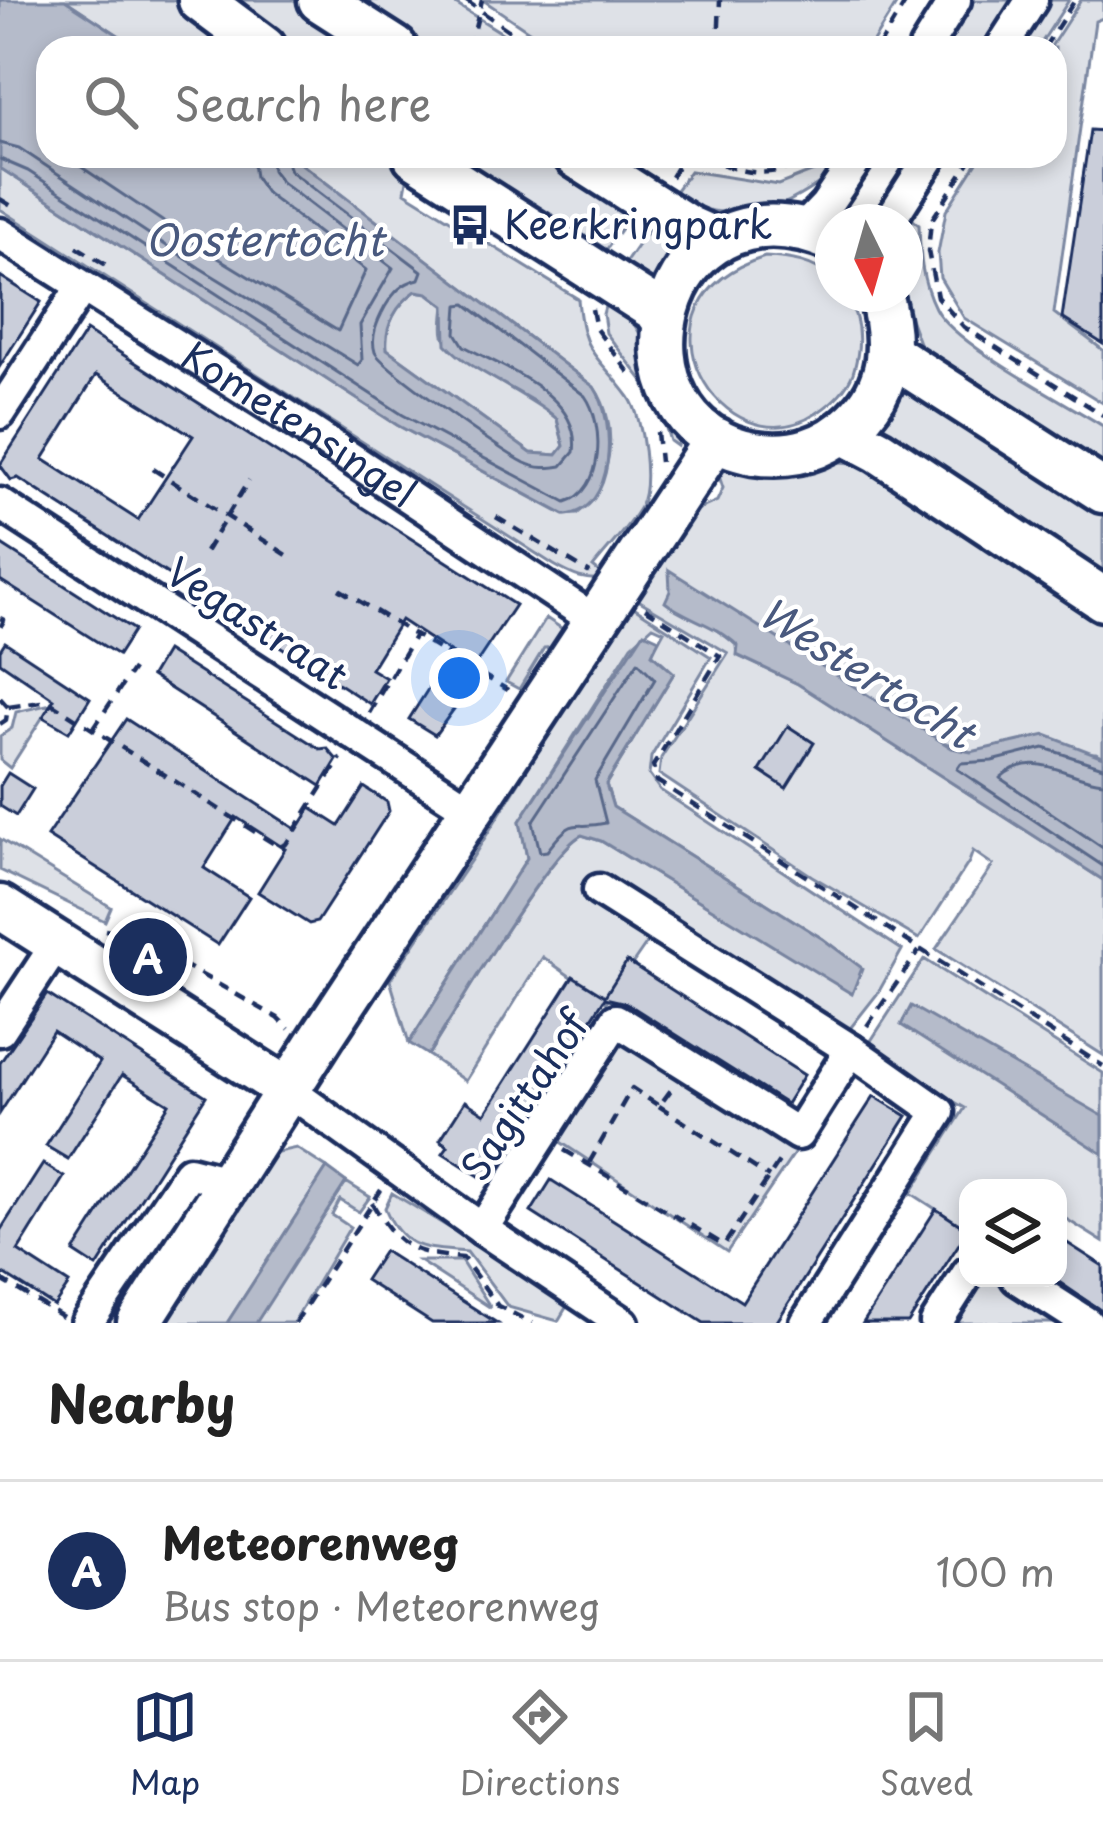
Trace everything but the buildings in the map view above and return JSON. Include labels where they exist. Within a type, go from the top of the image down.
[{"type":"main road","points":[[200,0],[248,36]]},
{"type":"main road","points":[[320,0],[376,36]]},
{"type":"main road","points":[[434,168],[640,300],[663,320]]},
{"type":"main road","points":[[595,168],[689,228],[718,241]]},
{"type":"main road","points":[[815,234],[760,226],[718,241],[694,259],[676,283],[663,320],[661,347],[669,383],[688,415],[716,439],[742,451],[800,453],[828,444],[873,404],[890,354],[883,312]]},
{"type":"main road","points":[[890,354],[1103,491]]},
{"type":"main road","points":[[843,432],[1103,599]]},
{"type":"main road","points":[[139,1323],[716,439]]},
{"type":"main road","points":[[0,907],[58,942],[250,1031],[301,1070]]},
{"type":"street","points":[[933,36],[955,0]]},
{"type":"street","points":[[1009,36],[1032,0]]},
{"type":"street","points":[[827,204],[851,168]]},
{"type":"street","points":[[901,204],[924,168]]},
{"type":"street","name":"Kometensingel","points":[[0,234],[596,621]]},
{"type":"street","points":[[0,413],[82,287]]},
{"type":"street","name":"Vegastraat","points":[[0,504],[471,809]]},
{"type":"street","points":[[599,890],[851,1050],[939,1112],[806,1323]]},
{"type":"street","points":[[0,1030],[58,942]]},
{"type":"street","name":"Sagittahof","points":[[482,1229],[616,1020],[797,1134]]},
{"type":"street","points":[[797,1134],[851,1050]]},
{"type":"street","points":[[301,1070],[398,1166],[622,1323]]},
{"type":"street","points":[[87,1323],[189,1172],[229,1182]]},
{"type":"street","points":[[936,1323],[959,1287]]},
{"type":"street","points":[[1031,1287],[1087,1323]]},
{"type":"path","points":[[465,0],[517,36]]},
{"type":"path","points":[[473,36],[482,0]]},
{"type":"path","points":[[718,36],[720,0]]},
{"type":"path","points":[[885,36],[907,0]]},
{"type":"path","points":[[1052,36],[1075,0]]},
{"type":"path","points":[[727,168],[765,175],[788,168]]},
{"type":"path","points":[[965,168],[931,221],[931,278],[947,312],[964,328],[1103,415]]},
{"type":"path","points":[[592,305],[596,329],[642,390]]},
{"type":"path","points":[[154,469],[290,557]]},
{"type":"path","points":[[205,552],[249,481]]},
{"type":"path","points":[[339,589],[415,635]]},
{"type":"path","points":[[648,610],[720,656],[653,766],[657,781],[1103,1066]]},
{"type":"path","points":[[0,617],[4,620],[0,628]]},
{"type":"path","points":[[8,707],[48,701],[93,729],[133,669]]},
{"type":"path","points":[[0,698],[8,707]]},
{"type":"path","points":[[0,724],[6,720],[8,707]]},
{"type":"path","points":[[104,929],[133,936],[278,1018],[301,1070]]},
{"type":"path","points":[[851,1050],[920,949]]},
{"type":"path","points":[[659,1106],[689,1066]]},
{"type":"path","points":[[589,1164],[632,1088],[769,1177]]},
{"type":"path","points":[[542,1137],[724,1245],[797,1134]]},
{"type":"path","points":[[295,1323],[398,1166]]},
{"type":"path","points":[[372,1203],[388,1232],[414,1253],[463,1258],[498,1306],[532,1323]]},
{"type":"path","points":[[0,1279],[73,1323]]},
{"type":"shaded area","points":[[65,0],[177,0],[228,36],[120,36]]},
{"type":"shaded area","points":[[226,0],[294,0],[351,36],[276,36]]},
{"type":"shaded area","points":[[346,0],[449,0],[507,36],[409,36]]},
{"type":"shaded area","points":[[483,0],[899,0],[876,36],[536,36]]},
{"type":"shaded area","points":[[974,0],[1017,0],[993,36],[951,36]]},
{"type":"shaded area","points":[[1050,0],[1069,0],[1046,36],[1025,36]]},
{"type":"shaded area","points":[[1081,0],[1103,0],[1103,18],[1095,21],[1054,313],[1103,350],[1103,403],[964,318],[940,278],[938,253],[946,211],[973,168],[1067,168],[1067,36],[1058,36]]},
{"type":"shaded area","points":[[0,168],[397,425],[564,515],[577,514],[589,502],[609,454],[608,419],[594,387],[307,168],[399,168],[408,175],[405,192],[578,299],[588,345],[629,397],[644,451],[644,497],[593,567],[607,578],[593,579],[554,565],[0,209]]},
{"type":"shaded area","points":[[453,168],[578,168],[637,205],[598,262]]},
{"type":"shaded area","points":[[821,168],[830,168],[832,174],[790,201],[754,212],[716,211],[668,201],[690,171],[778,185]]},
{"type":"shaded area","points":[[656,219],[696,246],[660,298],[619,272]]},
{"type":"shaded area","points":[[765,257],[815,267],[815,312],[854,312],[858,332],[856,363],[833,401],[817,413],[782,426],[749,421],[720,403],[701,375],[692,342],[698,309],[721,279]]},
{"type":"shaded area","points":[[923,267],[935,308],[963,338],[1103,426],[1103,481],[945,373],[919,343],[908,312],[923,312]]},
{"type":"shaded area","points":[[416,291],[428,293],[445,306],[444,335],[462,356],[557,419],[564,446],[557,455],[531,453],[387,349],[393,316]]},
{"type":"shaded area","points":[[608,296],[632,321],[656,365],[674,412],[677,446],[670,441],[657,399],[606,333],[603,314]]},
{"type":"shaded area","points":[[898,373],[1103,507],[1103,574],[865,430]]},
{"type":"shaded area","points":[[852,463],[898,475],[1103,607],[1103,757],[1096,753],[971,752],[934,739],[669,571],[671,586],[684,607],[737,646],[738,656],[798,684],[1103,880],[1103,1055],[936,949],[993,865],[973,851],[919,939],[812,876],[659,774],[661,758],[728,653],[633,597],[686,515],[717,501],[723,488],[718,473],[729,464]]},
{"type":"shaded area","points":[[629,604],[711,657],[651,757],[649,775],[660,790],[902,950],[878,993],[848,1031],[601,877],[584,897],[651,937],[606,1002],[543,957],[465,1081],[428,1055],[526,900],[582,835],[601,841],[852,993],[861,969],[823,939],[613,807],[606,784],[674,673],[652,653],[664,631],[653,626],[632,645],[520,821],[527,858],[409,1043],[390,980],[473,857]]},
{"type":"shaded area","points":[[546,618],[567,632],[560,647],[544,648],[519,689],[506,682]]},
{"type":"shaded area","points":[[51,704],[10,768],[0,760],[0,736],[12,728],[16,712]]},
{"type":"shaded area","points":[[0,839],[111,907],[105,921],[0,870]]},
{"type":"shaded area","points":[[924,959],[1103,1073],[1103,1242],[1067,1220],[1067,1179],[959,1179],[959,1224],[911,1193],[965,1108],[865,1050]]},
{"type":"shaded area","points":[[621,1030],[798,1148],[727,1252],[553,1137]]},
{"type":"shaded area","points":[[296,1148],[327,1168],[227,1323],[156,1323],[273,1153]]},
{"type":"shaded area","points":[[346,1182],[370,1197],[359,1212],[340,1200],[332,1215],[350,1227],[293,1323],[254,1323]]},
{"type":"shaded area","points":[[392,1193],[570,1301],[558,1321],[508,1307],[467,1252],[427,1248],[408,1240],[385,1208]]},
{"type":"shaded area","points":[[419,1261],[461,1261],[491,1308]]},
{"type":"shaded area","points":[[969,1287],[1004,1287],[1066,1323],[947,1323]]},
{"type":"water","name":"Oostertocht","points":[[0,0],[65,0],[120,36],[36,36],[36,168],[307,168],[594,387],[608,441],[603,482],[582,510],[565,515],[397,425],[0,168]],"holes":[[[416,291],[428,293],[445,306],[446,344],[557,419],[564,446],[557,455],[531,453],[387,349],[390,324]]]},
{"type":"water","points":[[669,570],[952,748],[971,752],[1046,735],[1103,757],[1103,880],[798,684],[737,655],[738,646],[729,638],[665,602]]},
{"type":"water","points":[[644,632],[659,639],[652,654],[674,673],[606,784],[613,807],[862,968],[852,994],[601,841],[582,835],[526,900],[428,1055],[409,1043],[527,858],[520,821]]},
{"type":"water","points":[[911,1006],[1103,1116],[1103,1154],[901,1025]]},
{"type":"water","points":[[327,1168],[346,1182],[256,1323],[227,1323]]},
{"type":"place","name":"Keerkringpark","points":[[470,225]]},
{"type":"place","name":"Meteorenweg","points":[[148,957]]},
{"type":"water label","name":"Westertocht","points":[[866,673]]}]
